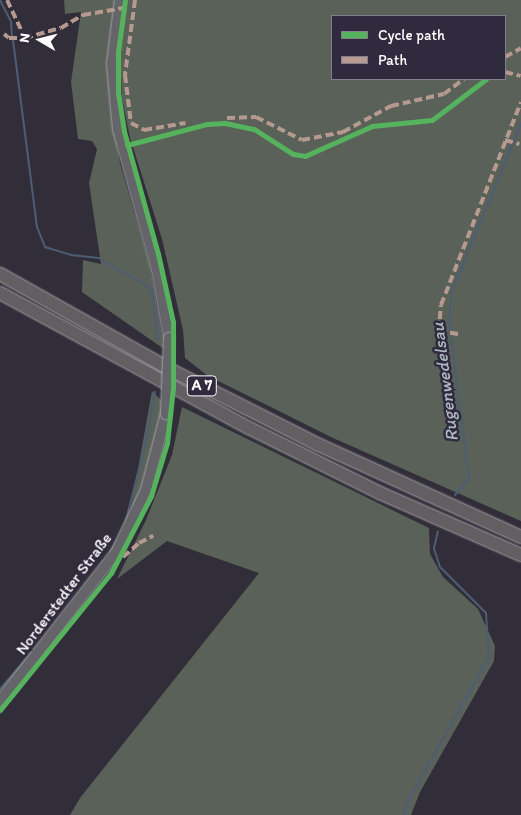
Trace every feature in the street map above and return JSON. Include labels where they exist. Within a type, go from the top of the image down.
[{"type":"highway","name":"A 7","points":[[0,274],[162,365],[308,440],[521,537]]},
{"type":"highway","name":"A 7","points":[[0,293],[249,428],[380,493],[521,555]]},
{"type":"main road","name":"Norderstedter Straße","points":[[0,701],[118,551],[146,490],[166,414],[169,338],[157,270],[118,129],[112,64],[120,0]]},
{"type":"shaded area","points":[[64,0],[116,0],[109,54],[110,99],[120,164],[150,267],[164,349],[82,292],[83,260],[101,264],[89,183],[97,149],[92,141],[78,139],[71,82],[81,12],[65,14]]},
{"type":"shaded area","points":[[127,0],[521,0],[521,521],[333,438],[208,376],[185,358],[183,330],[162,239],[130,138],[122,98],[120,54]]},
{"type":"shaded area","points":[[152,391],[162,401],[159,439],[144,489],[129,519]]},
{"type":"shaded area","points":[[182,407],[429,528],[430,554],[443,577],[478,609],[495,646],[494,661],[420,792],[411,815],[70,815],[80,798],[259,573],[167,541],[117,579],[146,520],[172,455]]},
{"type":"waterway","points":[[0,0],[11,22],[12,36]]},
{"type":"waterway","points":[[13,40],[37,227],[45,247],[71,255],[99,258],[152,289],[158,340]]},
{"type":"waterway","name":"Rugenwedelsau","points":[[455,495],[469,479],[449,321],[452,291],[521,124]]},
{"type":"waterway","points":[[125,524],[147,437],[155,392]]},
{"type":"waterway","name":"Rugenwedelsau","points":[[404,815],[407,803],[489,657],[486,613],[440,567],[434,548],[438,531]]},
{"type":"waterway","points":[[110,552],[116,541]]},
{"type":"waterway","points":[[0,689],[33,651]]},
{"type":"marked path","points":[[7,0],[25,38]]},
{"type":"marked path","points":[[135,0],[125,75],[131,123],[144,130],[185,123]]},
{"type":"marked path","points":[[4,34],[9,38],[25,38],[61,28],[83,15],[123,8]]},
{"type":"marked path","points":[[506,56],[521,48]]},
{"type":"marked path","points":[[506,72],[521,76]]},
{"type":"marked path","points":[[227,118],[256,117],[302,140],[343,132],[391,106],[444,94],[463,80]]},
{"type":"marked path","points":[[458,334],[439,331],[441,305],[521,102]]},
{"type":"marked path","points":[[505,140],[519,144]]},
{"type":"marked path","points":[[123,557],[139,543],[153,536]]},
{"type":"cycle path","points":[[0,710],[111,573],[151,496],[167,443],[173,388],[173,322],[158,254],[124,131],[118,94],[118,52],[125,0]]},
{"type":"cycle path","points":[[127,145],[207,124],[225,123],[254,129],[293,154],[305,156],[372,126],[432,120],[485,80]]}]
